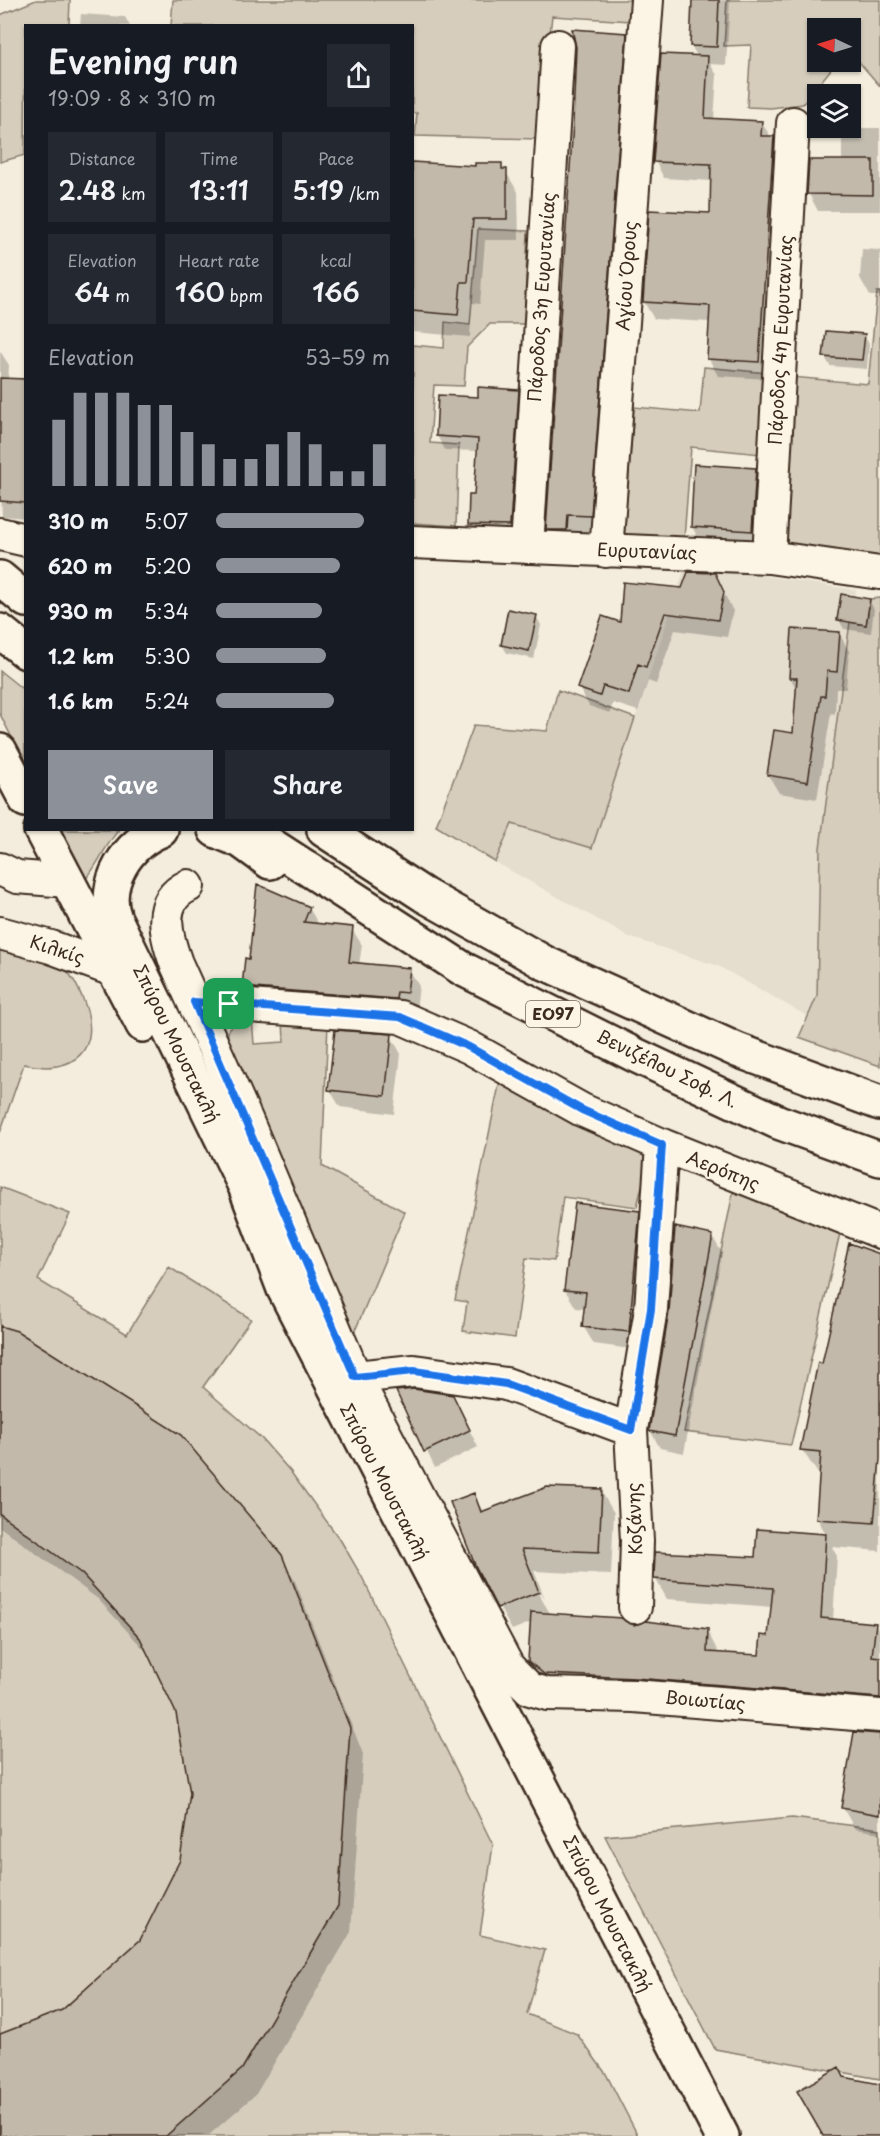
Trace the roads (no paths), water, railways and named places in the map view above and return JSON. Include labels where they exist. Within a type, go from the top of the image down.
[{"type":"main road","points":[[0,578],[24,598]]},
{"type":"main road","points":[[0,631],[24,650]]},
{"type":"main road","points":[[0,751],[24,796]]},
{"type":"main road","name":"Σπύρου Μουστακλή","points":[[42,831],[168,1072],[223,1185],[284,1289],[722,2136]]},
{"type":"main road","name":"Σπύρου Μουστακλή","points":[[159,831],[138,842],[120,866],[113,886],[112,911],[245,1186],[284,1289]]},
{"type":"main road","points":[[217,831],[241,841],[269,861],[335,888]]},
{"type":"main road","name":"Βενιζέλου Σοφ. Λ.","points":[[250,831],[463,969],[633,1054],[778,1122],[880,1159]]},
{"type":"main road","name":"ΕΟ97","points":[[326,831],[424,895],[545,963],[737,1050],[880,1103]]},
{"type":"street","name":"Αγίου Όρους","points":[[606,551],[647,0]]},
{"type":"street","name":"Πάροδος 3η Ευρυτανίας","points":[[527,547],[558,46]]},
{"type":"street","name":"Πάροδος 4η Ευρυτανίας","points":[[769,557],[793,123]]},
{"type":"street","points":[[0,534],[24,540]]},
{"type":"street","name":"Ευρυτανίας","points":[[414,542],[769,557],[880,573]]},
{"type":"street","points":[[0,869],[17,877],[68,881]]},
{"type":"street","name":"Σπύρου Μουστακλή","points":[[188,886],[170,899],[165,921],[169,943],[194,1002],[355,1377],[508,1667],[530,1689]]},
{"type":"street","name":"Κιλκίς","points":[[0,933],[51,947],[113,970]]},
{"type":"street","name":"Αερόπης","points":[[194,1002],[400,1017],[469,1047],[582,1110],[662,1145],[880,1232]]},
{"type":"street","name":"Κοζάνης","points":[[635,1607],[637,1541],[631,1430],[651,1309],[662,1145]]},
{"type":"street","points":[[355,1377],[414,1371],[506,1384],[631,1430]]},
{"type":"street","name":"Βοιωτίας","points":[[530,1689],[547,1694],[634,1696],[880,1716]]}]
